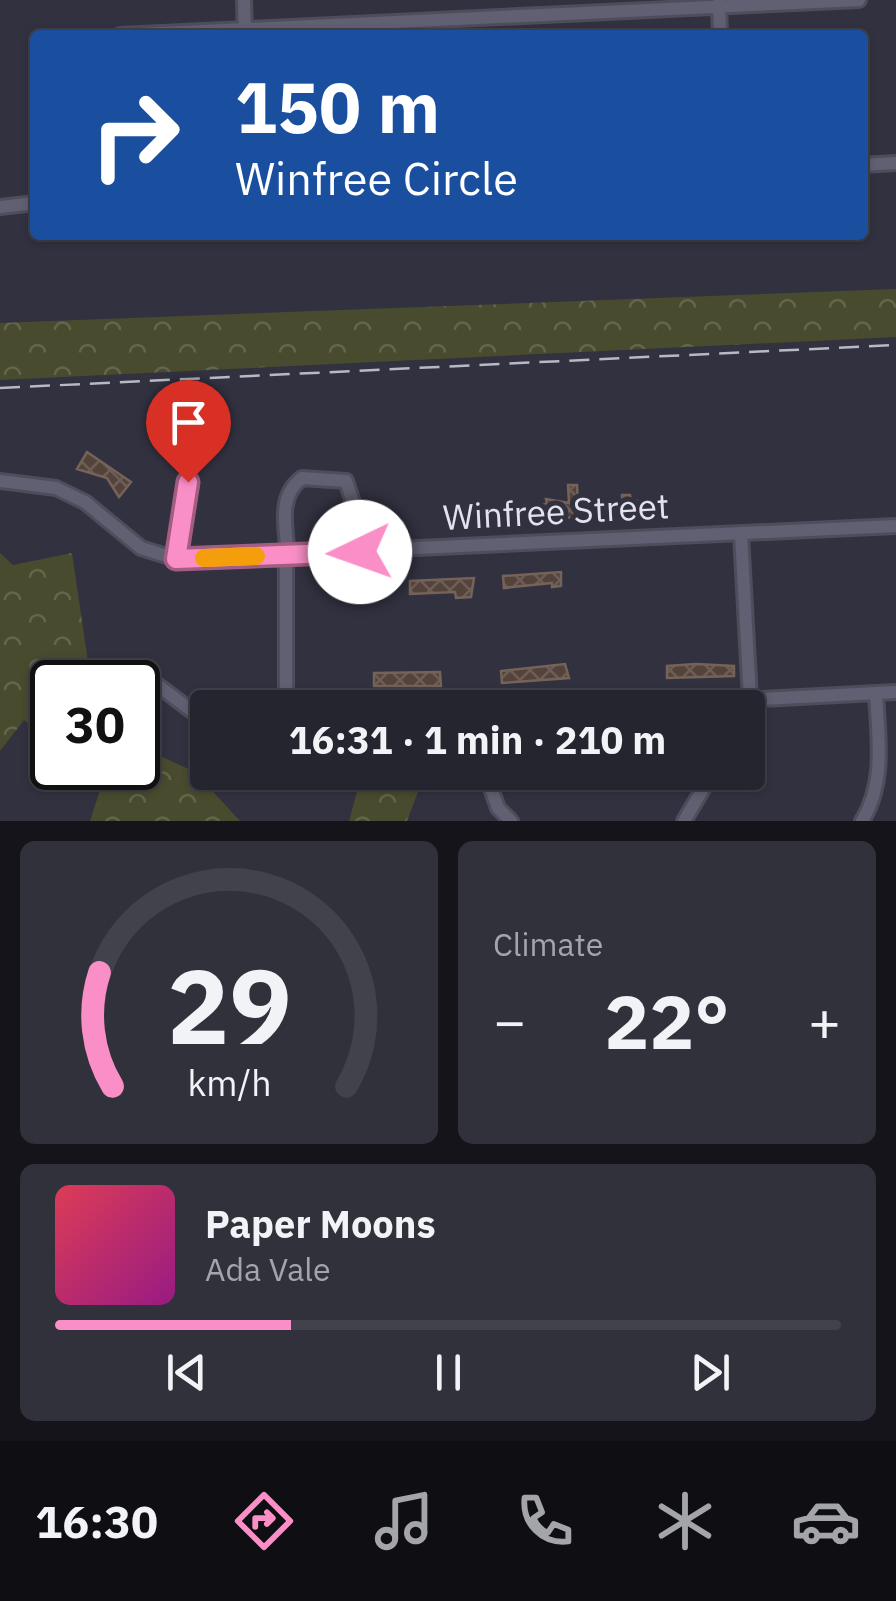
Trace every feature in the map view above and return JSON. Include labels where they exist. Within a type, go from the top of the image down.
[{"type":"street","points":[[244,0],[245,30]]},
{"type":"street","points":[[270,30],[561,7],[859,0]]},
{"type":"street","points":[[719,3],[720,30]]},
{"type":"street","points":[[868,165],[896,163]]},
{"type":"street","points":[[0,208],[30,203]]},
{"type":"street","points":[[286,690],[284,506],[288,490],[302,478],[346,481],[360,524],[360,552]]},
{"type":"street","name":"Winfree Street","points":[[0,481],[56,488],[85,502],[141,548],[176,559],[896,526]]},
{"type":"street","points":[[176,559],[188,482]]},
{"type":"street","points":[[741,534],[750,690]]},
{"type":"street","points":[[160,687],[190,710]]},
{"type":"street","points":[[765,698],[896,692]]},
{"type":"street","points":[[862,821],[870,809],[879,765],[876,693]]},
{"type":"street","points":[[492,790],[498,808],[512,821]]},
{"type":"street","points":[[684,821],[702,790]]},
{"type":"green space","points":[[896,289],[896,337],[0,380],[0,323]]},
{"type":"green space","points":[[0,553],[13,565],[72,553],[88,660],[30,660],[30,725],[24,720],[0,751]]},
{"type":"green space","points":[[160,756],[190,770],[190,790],[212,790],[240,821],[90,821],[100,790],[160,790]]},
{"type":"green space","points":[[358,790],[419,790],[407,821],[349,821]]},
{"type":"building","points":[[87,452],[131,482],[119,497],[107,478],[77,469]]},
{"type":"building","points":[[568,485],[577,485],[578,505],[613,505],[622,501],[622,495],[630,495],[631,501],[643,501],[643,514],[535,519],[534,505],[547,504],[546,499],[569,503]]},
{"type":"building","points":[[561,572],[561,586],[552,587],[552,583],[504,588],[503,576]]},
{"type":"building","points":[[474,578],[471,597],[456,598],[455,592],[410,594],[410,581]]},
{"type":"building","points":[[565,664],[569,678],[502,683],[501,671]]},
{"type":"building","points":[[667,666],[734,666],[734,676],[667,678]]},
{"type":"building","points":[[440,672],[441,686],[374,686],[374,673]]},
{"type":"railway","points":[[0,388],[896,345]]},
{"type":"slow traffic","points":[[204,558],[256,556]]},
{"type":"route","points":[[188,482],[176,559],[360,552]]}]
